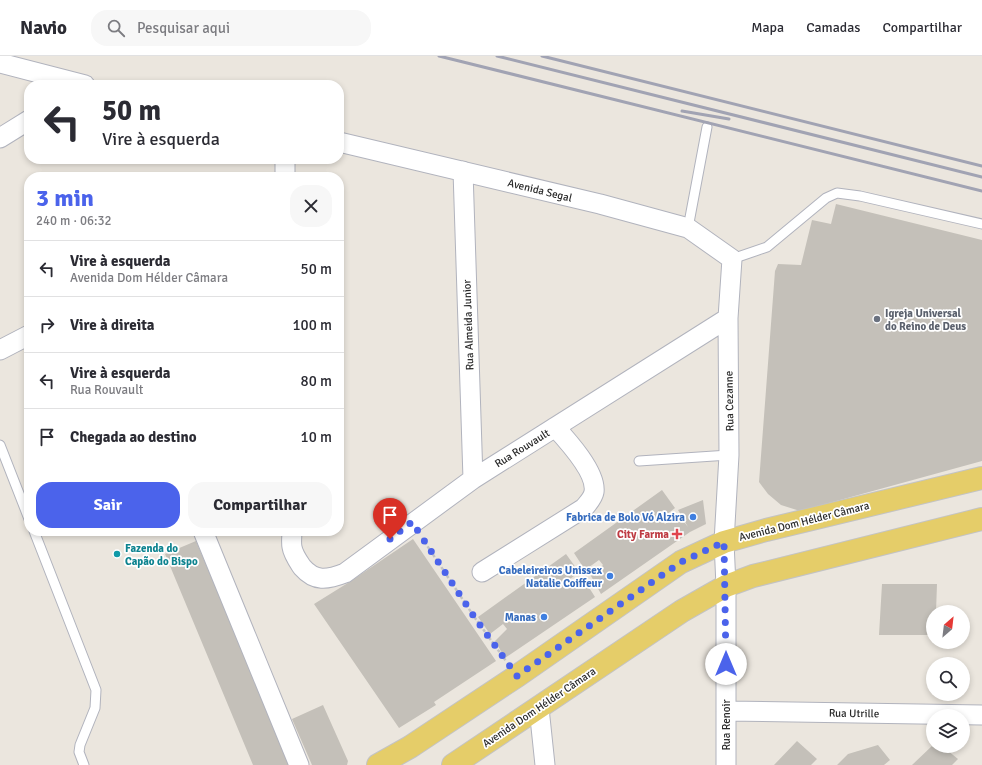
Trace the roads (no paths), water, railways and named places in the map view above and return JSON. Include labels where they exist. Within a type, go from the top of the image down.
[{"type":"main road","name":"Avenida Dom Hélder Câmara","points":[[378,765],[410,747],[517,676],[681,562],[724,542],[788,524],[982,478]]},
{"type":"main road","name":"Avenida Dom Hélder Câmara","points":[[453,765],[682,611],[726,586],[786,567],[982,519]]},
{"type":"street","points":[[0,63],[66,80]]},
{"type":"street","points":[[0,138],[24,123]]},
{"type":"street","name":"Avenida Segal","points":[[344,143],[600,204],[688,228],[732,259]]},
{"type":"street","name":"Rua Almeida Junior","points":[[463,171],[473,479]]},
{"type":"street","name":"Rua Cezanne","points":[[724,542],[729,455],[728,318],[732,259]]},
{"type":"street","name":"Rua Rouvault","points":[[292,536],[292,547],[297,561],[308,574],[320,578],[332,578],[345,573],[412,522],[473,479],[728,318]]},
{"type":"street","points":[[0,350],[24,337]]},
{"type":"street","points":[[482,572],[584,508],[590,500],[594,492],[593,482],[588,470],[564,436],[555,427]]},
{"type":"street","points":[[205,536],[299,765]]},
{"type":"street","name":"Rua Renoir","points":[[724,542],[726,586],[726,765]]},
{"type":"street","points":[[539,708],[545,765]]},
{"type":"street","name":"Rua Utrille","points":[[726,711],[982,715]]},
{"type":"lane","points":[[688,228],[707,127]]},
{"type":"lane","points":[[732,259],[767,247],[826,198],[837,193],[894,203],[982,224]]},
{"type":"lane","points":[[0,445],[24,506]]},
{"type":"lane","points":[[639,461],[729,455]]},
{"type":"lane","points":[[36,536],[96,690],[95,708],[80,745],[79,752],[84,765]]},
{"type":"railway","points":[[439,56],[982,191]]},
{"type":"railway","points":[[497,56],[982,177]]},
{"type":"railway","points":[[542,56],[982,166]]},
{"type":"railway","points":[[682,111],[729,119]]},
{"type":"place","name":"Igreja Universal do Reino de Deus","points":[[877,319]]},
{"type":"place","name":"Fabrica de Bolo Vó Alzira","points":[[693,517]]},
{"type":"place","name":"City Farma","points":[[677,534]]},
{"type":"place","name":"Fazenda do Capão do Bispo","points":[[117,554]]},
{"type":"place","name":"Cabeleireiros Unissex Natalie Coiffeur","points":[[610,576]]},
{"type":"place","name":"Manas","points":[[544,617]]}]
